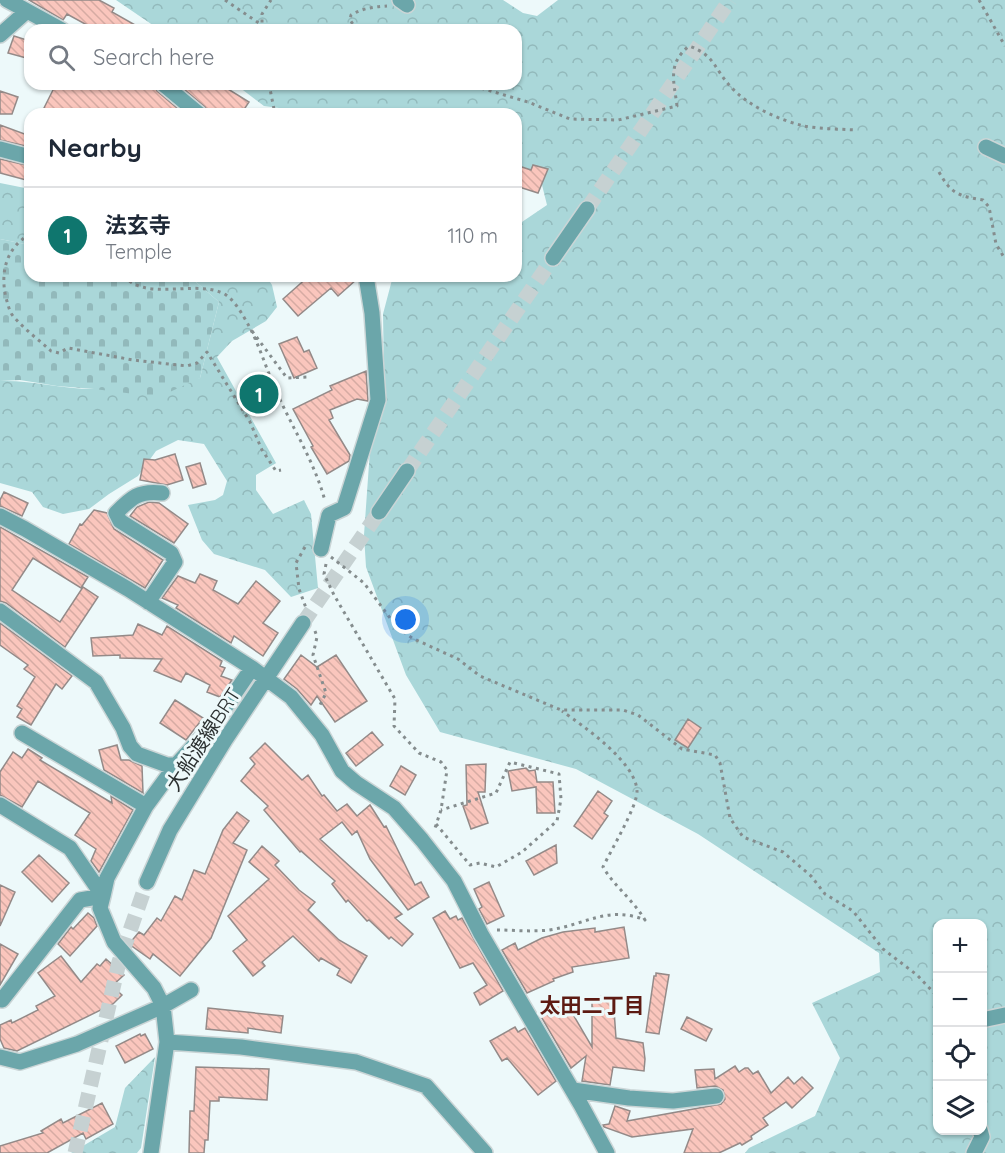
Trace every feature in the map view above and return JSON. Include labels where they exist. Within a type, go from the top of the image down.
[{"type":"street","points":[[7,0],[52,24]]},
{"type":"street","points":[[0,35],[27,10]]},
{"type":"street","points":[[170,90],[192,108]]},
{"type":"street","points":[[986,147],[1005,156]]},
{"type":"street","points":[[0,149],[24,155]]},
{"type":"street","points":[[553,258],[587,209]]},
{"type":"street","points":[[321,549],[329,515],[344,508],[378,400],[372,313],[367,282]]},
{"type":"street","points":[[379,512],[407,471]]},
{"type":"street","points":[[148,602],[175,562],[171,553],[120,521],[116,513],[138,494],[150,491],[162,493]]},
{"type":"street","points":[[0,516],[148,602],[252,668],[291,697],[322,735],[342,771],[394,808],[454,881],[481,934],[573,1090],[607,1153]]},
{"type":"street","points":[[0,611],[96,682],[123,728],[130,746],[137,754],[168,765],[176,765]]},
{"type":"street","name":"大船渡線BRT","points":[[147,882],[170,830],[225,740],[303,623]]},
{"type":"street","points":[[151,1153],[167,1042],[163,1006],[154,988],[114,942],[100,908],[107,878],[146,806],[176,765],[213,725],[252,668]]},
{"type":"street","points":[[22,733],[146,806]]},
{"type":"street","points":[[0,805],[70,848],[103,896]]},
{"type":"street","points":[[2,1000],[80,900],[103,896]]},
{"type":"street","points":[[0,1057],[20,1062],[77,1044],[163,1006],[191,990]]},
{"type":"street","points":[[987,1019],[1005,1015]]},
{"type":"street","points":[[167,1042],[241,1047],[356,1062],[426,1086],[484,1153]]},
{"type":"street","points":[[573,1090],[629,1098],[673,1101],[716,1096]]},
{"type":"street","points":[[974,1153],[981,1135]]},
{"type":"path","points":[[225,0],[257,24]]},
{"type":"path","points":[[262,24],[262,14],[271,0]]},
{"type":"path","points":[[979,0],[1005,46]]},
{"type":"path","points":[[353,24],[350,20],[351,15],[360,9],[403,2]]},
{"type":"path","points":[[487,90],[570,118],[618,120],[677,106],[673,70],[679,54],[689,46],[704,52],[731,87],[747,102],[804,126],[856,130]]},
{"type":"path","points":[[270,90],[274,108]]},
{"type":"path","points":[[939,172],[947,186],[961,196],[984,200],[989,207],[996,244],[1005,259]]},
{"type":"path","points":[[24,237],[19,240],[7,257],[2,272],[5,294],[12,315],[51,351],[59,353],[68,348],[133,360],[187,366],[197,363],[207,352],[250,422],[267,457],[276,471],[281,470]]},
{"type":"path","points":[[128,282],[141,288],[196,288],[221,292],[235,304],[287,378],[308,377]]},
{"type":"path","points":[[249,327],[277,394],[320,483],[329,515]]},
{"type":"path","points":[[422,840],[433,837],[441,810],[447,770],[441,762],[419,753],[394,726],[395,699],[324,574],[328,554],[364,583],[396,626],[412,638],[458,659],[480,676],[561,710],[606,743],[632,776],[638,791],[630,813],[603,867],[638,907],[645,920],[633,915],[615,913],[550,930],[493,930],[481,934]]},
{"type":"path","points":[[561,710],[622,710],[638,715],[682,749],[715,754],[720,763],[730,818],[743,837],[783,852],[811,876],[825,894],[853,911],[883,949],[917,975],[933,993]]},
{"type":"path","points":[[436,824],[470,865],[480,863],[496,867],[522,852],[557,820],[561,799],[559,774],[510,762],[496,793],[441,810]]},
{"type":"green space","points":[[116,0],[503,0],[523,13],[537,16],[558,0],[1005,0],[1005,1153],[745,1153],[749,1148],[815,1116],[840,1058],[812,1003],[880,972],[879,953],[698,834],[576,769],[440,732],[406,675],[366,567],[364,535],[370,450],[384,374],[383,314],[391,282],[522,282],[522,222],[547,205],[541,181],[522,176],[522,108],[279,108],[264,106],[243,90],[522,90],[522,24],[151,24]]},
{"type":"green space","points":[[0,183],[24,188],[24,244],[0,239]]},
{"type":"green space","points":[[0,239],[24,244],[24,282],[196,282],[219,302],[200,378],[159,397],[20,380],[0,381]]},
{"type":"green space","points":[[196,282],[270,282],[272,285],[277,307],[266,321],[232,341],[217,357],[276,463],[256,475],[256,490],[273,514],[304,500],[311,514],[318,588],[291,597],[265,570],[214,554],[202,540],[188,505],[215,500],[223,495],[227,481],[204,444],[178,440],[156,451],[138,476],[89,509],[63,514],[43,507],[32,492],[0,483],[0,381],[106,389],[200,378],[219,302]]},
{"type":"green space","points":[[155,1057],[141,1148],[137,1153],[71,1153],[115,1127],[125,1088]]},
{"type":"building","points":[[29,0],[99,0],[114,8],[112,12],[133,24],[85,24],[67,14],[63,20]]},
{"type":"building","points":[[14,36],[24,39],[24,57],[8,53]]},
{"type":"building","points":[[53,90],[156,90],[177,108],[44,108]]},
{"type":"building","points":[[185,90],[230,90],[249,102],[245,108],[205,107]]},
{"type":"building","points":[[0,91],[18,97],[12,114],[0,114]]},
{"type":"building","points":[[0,125],[24,134],[24,146],[0,140]]},
{"type":"building","points":[[0,159],[24,165],[24,179],[0,173]]},
{"type":"building","points":[[533,165],[548,169],[538,193],[522,188],[522,167],[531,170]]},
{"type":"building","points":[[302,282],[354,282],[338,296],[331,288],[298,316],[283,299]]},
{"type":"building","points":[[297,337],[304,352],[309,350],[317,368],[294,378],[279,344]]},
{"type":"building","points":[[366,371],[368,401],[357,399],[330,410],[333,418],[329,420],[350,455],[349,461],[327,474],[293,409],[332,390],[330,386]]},
{"type":"building","points":[[175,454],[183,480],[167,485],[140,480],[144,459],[155,460]]},
{"type":"building","points":[[200,463],[206,484],[193,488],[186,467]]},
{"type":"building","points":[[4,492],[28,503],[22,516],[0,506]]},
{"type":"building","points":[[149,502],[159,503],[188,524],[174,543],[130,516],[137,507]]},
{"type":"building","points":[[94,510],[107,513],[114,529],[163,560],[145,588],[69,544],[80,524],[82,525]]},
{"type":"building","points":[[0,527],[88,577],[81,588],[33,558],[12,590],[60,622],[83,587],[98,597],[65,647],[6,603],[0,601]]},
{"type":"building","points":[[200,574],[217,581],[213,590],[238,604],[256,581],[280,601],[263,623],[278,633],[263,656],[234,636],[231,643],[176,608],[178,605],[162,598],[178,576],[195,583]]},
{"type":"building","points":[[0,623],[72,676],[62,689],[56,684],[31,725],[17,717],[22,709],[17,706],[35,677],[24,669],[28,665],[0,645]]},
{"type":"building","points":[[138,624],[162,635],[167,626],[222,661],[220,666],[225,668],[221,676],[232,680],[220,697],[207,692],[210,685],[186,673],[181,682],[154,671],[162,659],[120,658],[120,655],[93,656],[91,638],[133,635]]},
{"type":"building","points":[[301,655],[317,667],[336,655],[367,701],[335,722],[317,696],[311,705],[297,689],[284,679]]},
{"type":"building","points":[[175,700],[203,718],[186,740],[160,723]]},
{"type":"building","points":[[688,719],[701,728],[688,748],[675,740]]},
{"type":"building","points":[[372,732],[383,745],[356,766],[346,753]]},
{"type":"building","points":[[265,743],[302,780],[308,775],[322,796],[324,795],[337,811],[347,804],[357,816],[370,805],[384,827],[386,826],[415,885],[421,882],[429,897],[408,910],[370,859],[357,831],[352,835],[342,822],[320,839],[402,914],[395,918],[413,934],[402,946],[391,937],[389,939],[369,920],[367,921],[348,900],[346,902],[332,884],[335,881],[300,852],[264,810],[268,806],[241,781],[255,764],[250,758]]},
{"type":"building","points":[[117,745],[121,760],[129,760],[142,766],[143,793],[104,770],[99,750]]},
{"type":"building","points":[[28,749],[42,758],[40,760],[112,803],[111,796],[133,810],[99,872],[91,861],[96,849],[75,835],[90,813],[38,781],[22,807],[0,795],[0,772],[13,752],[22,758]]},
{"type":"building","points":[[486,764],[485,792],[478,792],[488,823],[471,829],[463,806],[467,805],[466,765]]},
{"type":"building","points":[[401,766],[416,775],[405,795],[390,786]]},
{"type":"building","points":[[526,768],[529,771],[535,770],[537,782],[553,782],[555,813],[537,813],[536,787],[512,791],[508,771]]},
{"type":"building","points":[[598,791],[612,801],[604,813],[608,816],[592,839],[574,826]]},
{"type":"building","points":[[237,812],[249,821],[233,843],[247,850],[211,938],[180,976],[153,954],[150,959],[129,944],[139,932],[144,935],[157,918],[161,921],[175,896],[182,900],[194,870],[205,874],[223,830]]},
{"type":"building","points":[[556,845],[557,863],[534,875],[526,861]]},
{"type":"building","points":[[262,846],[279,861],[275,865],[299,890],[315,902],[308,910],[339,940],[367,956],[351,983],[337,975],[340,969],[321,958],[319,961],[293,936],[262,962],[265,966],[253,976],[233,951],[247,940],[228,916],[269,879],[249,862]]},
{"type":"building","points":[[39,855],[69,883],[52,902],[22,872]]},
{"type":"building","points":[[489,882],[504,916],[487,924],[479,909],[482,907],[474,889]]},
{"type":"building","points":[[0,885],[15,892],[0,926]]},
{"type":"building","points":[[445,911],[450,919],[456,916],[458,920],[462,918],[503,991],[480,1005],[474,993],[487,985],[473,963],[460,968],[433,918]]},
{"type":"building","points":[[88,913],[94,918],[97,926],[70,956],[58,944],[71,927],[73,929]]},
{"type":"building","points":[[624,927],[629,958],[572,967],[573,972],[553,979],[554,981],[527,993],[502,950],[515,943],[518,950],[542,938],[563,932],[595,928],[595,932]]},
{"type":"building","points":[[0,944],[18,954],[0,985]]},
{"type":"building","points":[[61,956],[81,982],[97,964],[100,966],[106,959],[124,975],[112,986],[122,995],[113,1004],[17,1051],[4,1048],[0,1039],[0,1025],[11,1020],[12,1023],[38,1010],[36,1006],[55,996],[38,973]]},
{"type":"building","points":[[656,973],[669,975],[659,1034],[646,1032]]},
{"type":"building","points":[[600,996],[618,996],[614,1010],[616,1038],[643,1043],[645,1059],[644,1071],[613,1067],[610,1085],[582,1081],[586,1056],[571,1068],[539,1013],[564,999],[592,1047],[592,998],[600,998]]},
{"type":"building","points":[[208,1008],[283,1016],[281,1033],[248,1028],[248,1033],[206,1029]]},
{"type":"building","points":[[687,1017],[712,1029],[706,1041],[681,1029]]},
{"type":"building","points":[[515,1027],[518,1032],[525,1028],[556,1081],[538,1095],[507,1058],[502,1061],[490,1041]]},
{"type":"building","points":[[140,1034],[141,1036],[145,1034],[153,1049],[125,1063],[116,1046]]},
{"type":"building","points":[[735,1066],[739,1072],[745,1068],[753,1074],[758,1071],[771,1093],[788,1077],[794,1084],[802,1077],[813,1088],[792,1108],[786,1102],[763,1118],[768,1125],[751,1136],[752,1139],[719,1153],[684,1153],[693,1129],[632,1137],[603,1125],[609,1124],[615,1106],[630,1111],[627,1121],[721,1104],[725,1099],[723,1090],[715,1086],[697,1088],[695,1070],[714,1069],[715,1079]]},
{"type":"building","points":[[196,1067],[269,1069],[267,1100],[219,1097],[219,1101],[210,1101],[208,1140],[205,1140],[204,1153],[189,1153],[190,1111],[194,1111]]},
{"type":"building","points":[[102,1103],[113,1124],[86,1139],[83,1133],[47,1153],[0,1153],[0,1146],[43,1133],[41,1131],[61,1119],[63,1123]]},
{"type":"tunnel","points":[[587,209],[730,0]]},
{"type":"tunnel","points":[[407,471],[553,258]]},
{"type":"tunnel","points":[[303,623],[379,512]]},
{"type":"tunnel","points":[[75,1153],[119,962],[147,882]]},
{"type":"place","name":"法玄寺","points":[[259,394]]},
{"type":"district","name":"太田二丁目","points":[[592,1005]]}]
